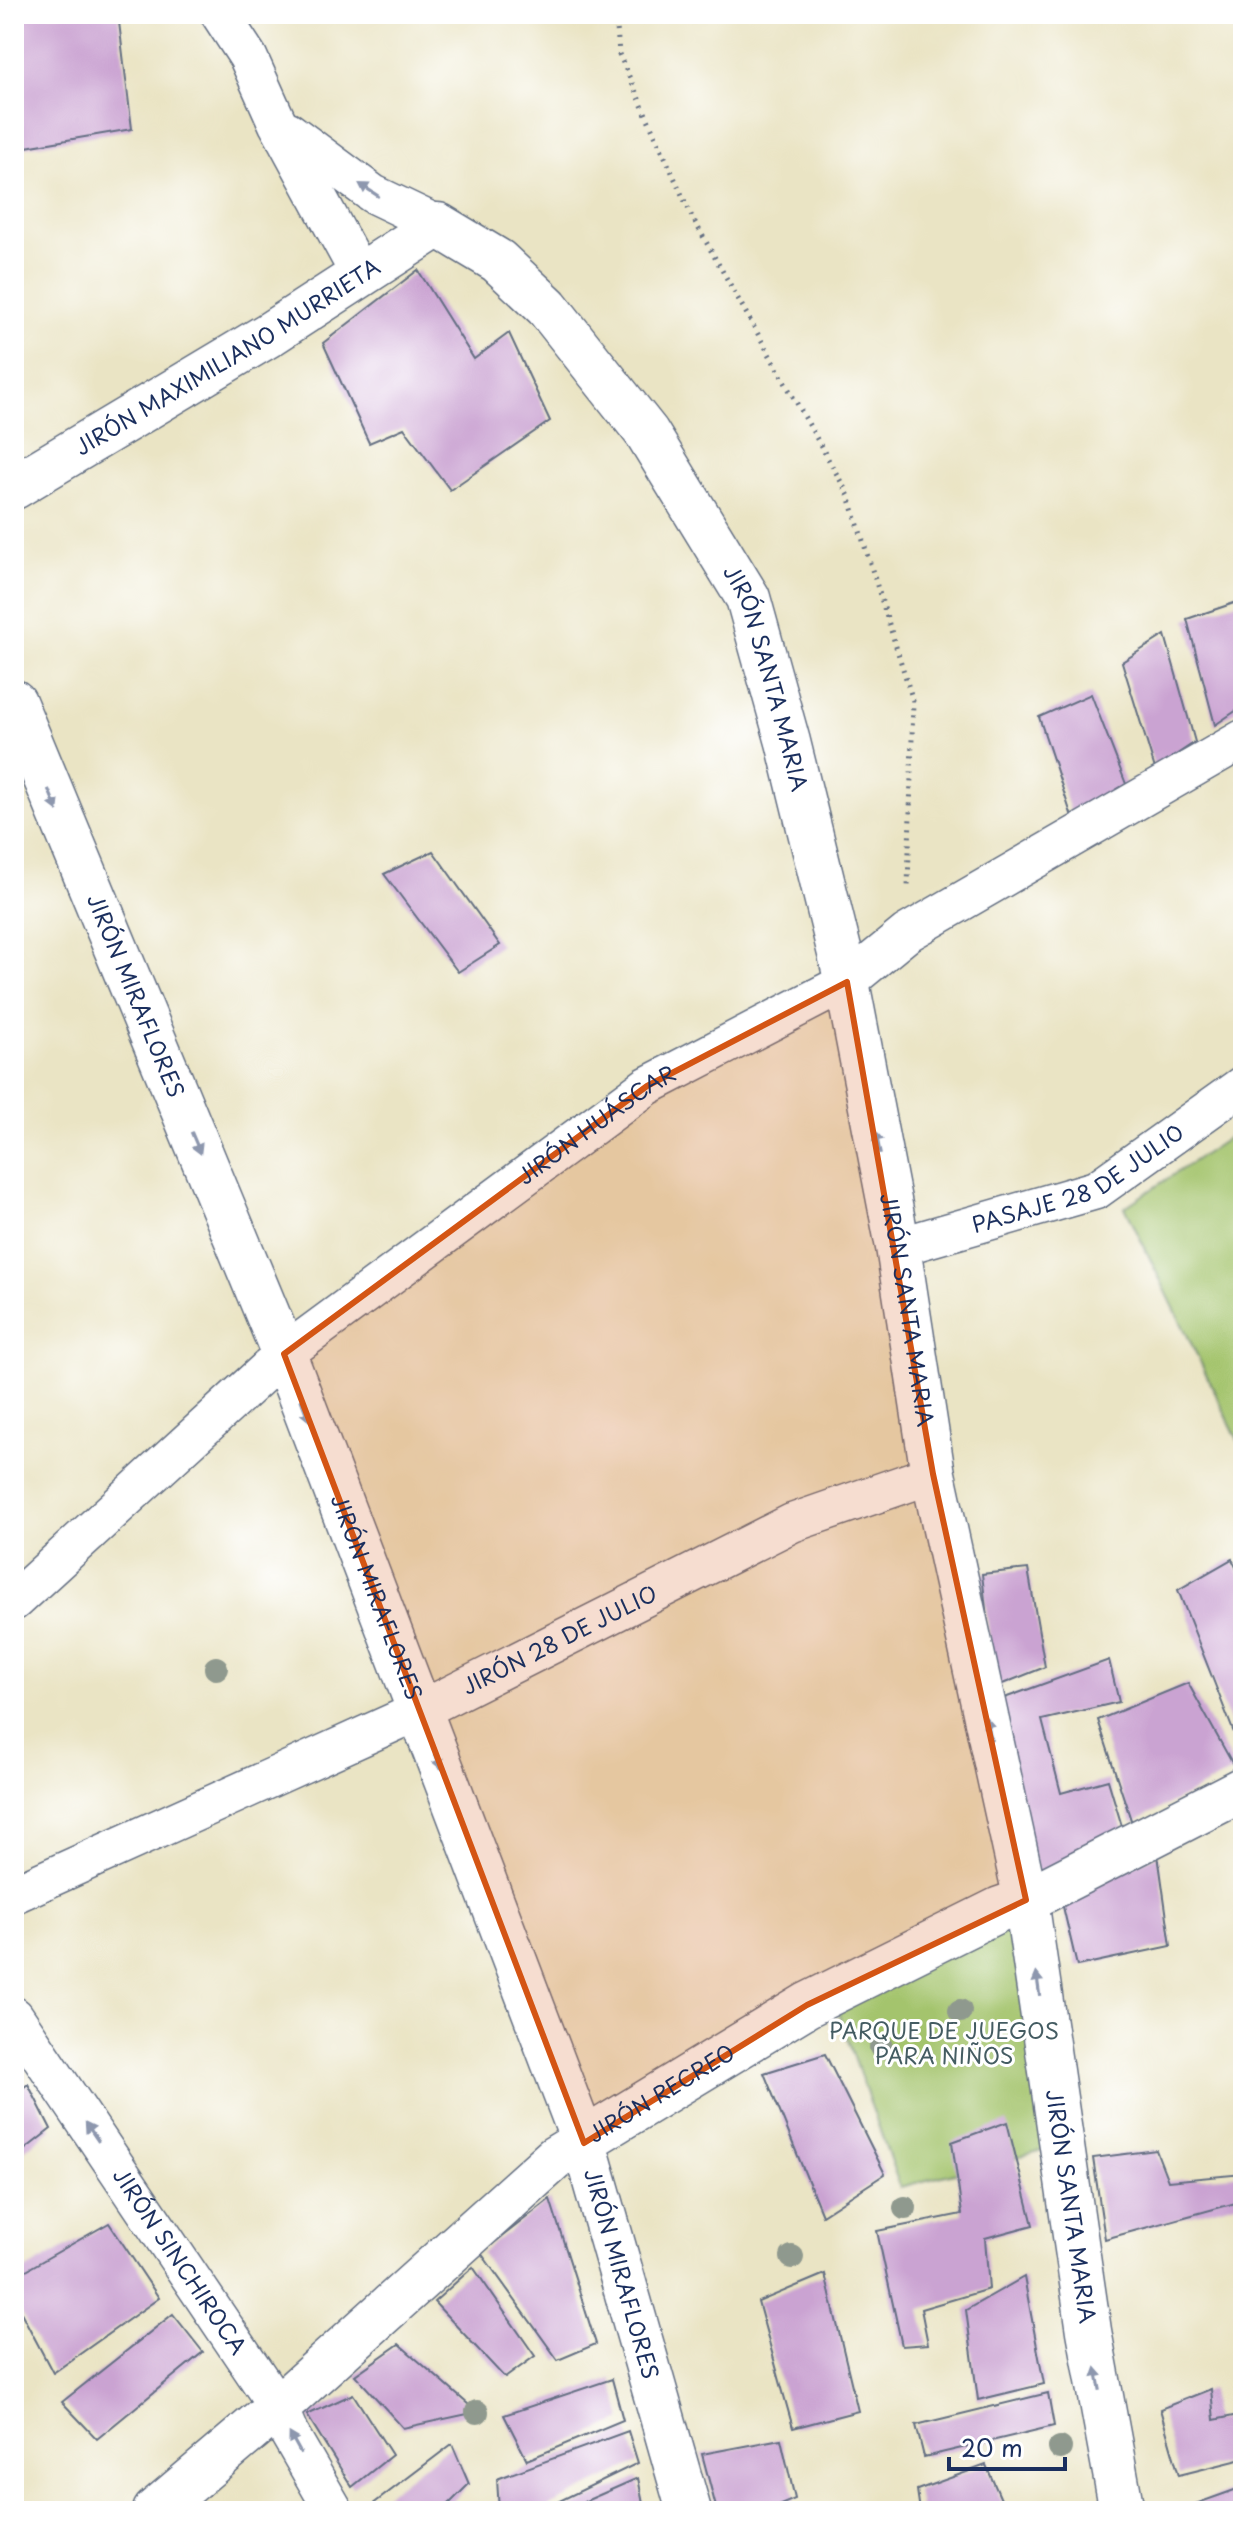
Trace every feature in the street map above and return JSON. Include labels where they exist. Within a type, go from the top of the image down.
[{"type":"street","points":[[220,14],[248,57],[278,124],[360,275]]},
{"type":"street","points":[[278,124],[373,194],[438,225]]},
{"type":"street","name":"JIRÓN MAXIMILIANO MURRIETA","points":[[14,487],[270,334],[438,225]]},
{"type":"street","name":"JIRÓN SANTA MARIA","points":[[438,225],[498,261],[547,307],[647,433],[748,598],[788,742],[847,982],[898,1247],[933,1474],[1026,1900],[1089,2331],[1122,2511]]},
{"type":"street","name":"JIRÓN MIRAFLORES","points":[[14,702],[23,759],[284,1354],[584,2143],[689,2511]]},
{"type":"street","name":"JIRÓN HUÁSCAR","points":[[14,1601],[284,1354],[647,1086],[847,982],[907,933],[1243,739]]},
{"type":"street","name":"PASAJE 28 DE JULIO","points":[[898,1247],[1096,1190],[1243,1085]]},
{"type":"street","name":"JIRÓN 28 DE JULIO","points":[[14,1894],[419,1711],[792,1523],[933,1474]]},
{"type":"street","name":"JIRÓN RECREO","points":[[155,2511],[278,2407],[555,2158],[807,2005],[1000,1909],[1026,1900],[1243,1789]]},
{"type":"street","name":"JIRÓN SINCHIROCA","points":[[14,2016],[278,2407],[289,2433],[334,2511]]},
{"type":"path","points":[[616,14],[619,54],[691,215],[849,496],[913,701],[907,933]]},
{"type":"highlighted area","points":[[847,982],[933,1474],[1026,1900],[807,2005],[584,2143],[284,1354],[647,1086]]},
{"type":"green space","points":[[1243,1128],[1243,1450],[1125,1207]]},
{"type":"green space","name":"PARQUE DE JUEGOS PARA NIÑOS","points":[[1010,1908],[1051,2148],[900,2187],[834,2001]]},
{"type":"building","points":[[32,14],[118,14],[132,129],[14,149],[14,17]]},
{"type":"building","points":[[418,270],[474,359],[509,333],[550,421],[450,490],[404,428],[369,443],[323,343]]},
{"type":"building","points":[[1243,600],[1243,706],[1215,725],[1187,619]]},
{"type":"building","points":[[1165,635],[1195,742],[1155,769],[1122,662]]},
{"type":"building","points":[[1091,694],[1126,784],[1073,820],[1039,717]]},
{"type":"building","points":[[433,851],[500,945],[458,972],[384,874]]},
{"type":"building","points":[[1232,1559],[1243,1581],[1243,1756],[1178,1590]]},
{"type":"building","points":[[1028,1569],[1045,1667],[995,1687],[982,1574]]},
{"type":"building","points":[[1109,1660],[1119,1702],[1042,1720],[1061,1793],[1108,1780],[1124,1833],[1038,1880],[999,1700]]},
{"type":"building","points":[[1188,1683],[1236,1770],[1132,1823],[1098,1720]]},
{"type":"building","points":[[1158,1855],[1171,1946],[1077,1966],[1061,1898]]},
{"type":"building","points":[[825,2054],[885,2174],[822,2215],[764,2073]]},
{"type":"building","points":[[28,2084],[51,2129],[14,2158],[14,2095]]},
{"type":"building","points":[[1007,2122],[1033,2225],[985,2238],[989,2289],[921,2309],[928,2344],[902,2346],[877,2231],[962,2214],[952,2142]]},
{"type":"building","points":[[1156,2150],[1168,2181],[1243,2174],[1243,2201],[1105,2239],[1093,2158]]},
{"type":"building","points":[[550,2199],[596,2344],[558,2360],[481,2253]]},
{"type":"building","points":[[109,2223],[159,2298],[53,2373],[14,2299],[14,2277]]},
{"type":"building","points":[[473,2267],[535,2356],[505,2378],[434,2302]]},
{"type":"building","points":[[825,2274],[858,2411],[793,2428],[758,2302]]},
{"type":"building","points":[[1024,2277],[1044,2384],[978,2400],[966,2310]]},
{"type":"building","points":[[173,2314],[203,2352],[97,2439],[62,2402]]},
{"type":"building","points":[[399,2344],[477,2412],[403,2428],[355,2375]]},
{"type":"building","points":[[612,2379],[623,2420],[527,2460],[504,2415]]},
{"type":"building","points":[[1211,2389],[1214,2420],[1243,2414],[1243,2459],[1179,2475],[1160,2409]]},
{"type":"building","points":[[1048,2393],[1054,2426],[924,2457],[916,2425]]},
{"type":"building","points":[[353,2394],[392,2455],[352,2487],[307,2415]]},
{"type":"building","points":[[628,2431],[638,2463],[539,2511],[499,2511],[497,2479]]},
{"type":"building","points":[[781,2439],[795,2499],[766,2511],[717,2511],[702,2454]]},
{"type":"building","points":[[452,2444],[469,2484],[442,2511],[364,2511]]},
{"type":"building","points":[[986,2465],[1006,2511],[920,2511],[917,2490]]},
{"type":"building","points":[[638,2478],[643,2503],[624,2511],[563,2511]]},
{"type":"building","points":[[1243,2487],[1243,2511],[1185,2511],[1184,2508]]}]
